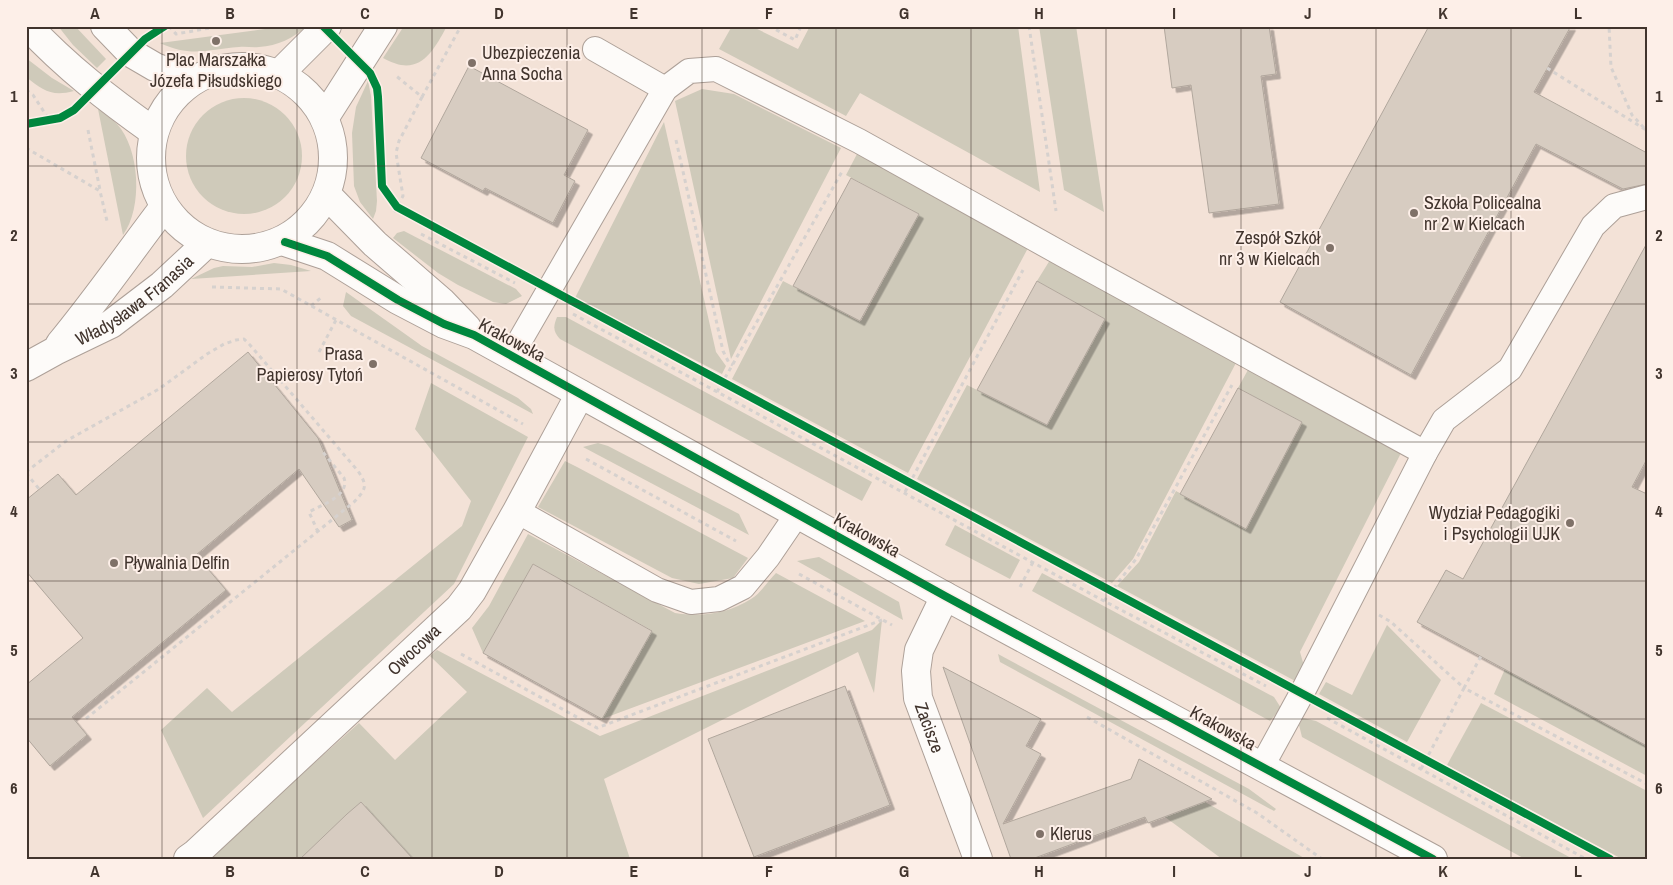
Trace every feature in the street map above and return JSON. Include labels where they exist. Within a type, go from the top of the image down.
[{"type":"street","points":[[28,26],[53,53],[96,89],[154,132]]},
{"type":"street","points":[[105,26],[131,53],[155,67],[192,81]]},
{"type":"street","points":[[279,74],[327,26]]},
{"type":"street","points":[[325,117],[383,26]]},
{"type":"street","points":[[250,67],[279,74],[306,92],[325,117],[333,143],[333,170],[327,195],[311,219],[285,242],[263,248],[235,250],[207,243],[183,228],[164,207],[154,183],[150,157],[154,132],[168,103],[192,81],[220,69],[250,67]]},
{"type":"street","name":"Krakowska","points":[[327,195],[375,244],[441,301],[474,335]]},
{"type":"street","name":"Władysława Franasia","points":[[54,351],[94,302],[164,207]]},
{"type":"street","name":"Krakowska","points":[[285,242],[327,256],[398,300],[444,324],[474,335],[945,596],[1433,859]]},
{"type":"street","name":"Władysława Franasia","points":[[26,367],[54,351],[111,324],[162,285],[207,243]]},
{"type":"street","name":"Owocowa","points":[[188,859],[430,637],[459,608],[472,591],[580,394]]},
{"type":"street","name":"Zacisze","points":[[945,596],[919,650],[916,671],[918,698],[978,859]]},
{"type":"lane","points":[[595,49],[665,89]]},
{"type":"lane","points":[[511,356],[665,89],[690,71],[716,69],[859,141],[1425,453]]},
{"type":"lane","points":[[1262,766],[1444,420],[1510,370],[1593,226],[1614,206],[1647,197]]},
{"type":"lane","points":[[517,511],[657,590],[691,602],[719,599],[743,587],[768,558],[798,513]]},
{"type":"path","points":[[169,26],[176,34],[221,26]]},
{"type":"path","points":[[391,218],[401,209],[403,196],[396,161],[397,148],[422,97],[461,26]]},
{"type":"path","points":[[769,26],[794,40],[801,26]]},
{"type":"path","points":[[1029,26],[1062,254]]},
{"type":"path","points":[[1609,26],[1611,67],[1632,115],[1646,130]]},
{"type":"path","points":[[1547,68],[1646,130]]},
{"type":"path","points":[[392,73],[422,97]]},
{"type":"path","points":[[665,89],[723,351],[729,363],[733,365]]},
{"type":"path","points":[[26,90],[33,95],[50,121]]},
{"type":"path","points":[[84,125],[90,132],[108,230]]},
{"type":"path","points":[[717,392],[859,141]]},
{"type":"path","points":[[26,148],[100,191]]},
{"type":"path","points":[[391,200],[401,209]]},
{"type":"path","points":[[416,231],[516,284]]},
{"type":"path","points":[[904,492],[1039,241]]},
{"type":"path","points":[[207,287],[281,289],[530,428]]},
{"type":"path","points":[[566,311],[1104,601],[1269,687]]},
{"type":"path","points":[[319,352],[336,320]]},
{"type":"path","points":[[40,490],[26,473],[66,441],[159,389],[224,344],[244,339],[358,471],[364,481],[364,492],[354,502],[83,721]]},
{"type":"path","points":[[1104,601],[1136,559],[1247,356]]},
{"type":"path","points":[[714,378],[732,387]]},
{"type":"path","points":[[318,532],[309,512],[340,495],[346,483],[322,451]]},
{"type":"path","points":[[582,458],[742,544]]},
{"type":"path","points":[[902,477],[919,486]]},
{"type":"path","points":[[1020,587],[1033,562]]},
{"type":"path","points":[[791,570],[894,626]]},
{"type":"path","points":[[1102,586],[1120,596]]},
{"type":"path","points":[[1350,600],[1391,622],[1464,688],[1647,784]]},
{"type":"path","points":[[430,637],[597,728],[882,620]]},
{"type":"path","points":[[1421,769],[1481,656]]},
{"type":"path","points":[[1320,715],[1586,859]]},
{"type":"path","points":[[1086,716],[1257,813],[1322,859]]},
{"type":"path","points":[[1417,755],[1434,764]]},
{"type":"shaded area","points":[[58,26],[75,26],[106,59],[97,68],[73,45]]},
{"type":"shaded area","points":[[287,26],[307,26],[285,41],[266,46],[191,51],[171,48],[160,43]]},
{"type":"shaded area","points":[[404,26],[447,26],[436,46],[422,60],[415,64],[395,64],[383,58]]},
{"type":"shaded area","points":[[732,26],[751,26],[798,49],[810,26],[1018,26],[1040,192],[860,93],[846,116],[719,49]]},
{"type":"shaded area","points":[[1039,26],[1076,26],[1104,212],[1064,190]]},
{"type":"shaded area","points":[[26,58],[52,78],[74,91],[53,93],[37,86],[26,77]]},
{"type":"shaded area","points":[[368,81],[371,96],[377,201],[373,219],[360,202],[354,186],[352,133],[356,107]]},
{"type":"shaded area","points":[[702,89],[734,94],[841,148],[731,359],[675,101]]},
{"type":"shaded area","points":[[244,98],[266,103],[285,115],[297,134],[302,156],[297,178],[285,197],[266,209],[244,214],[222,209],[203,197],[191,178],[186,156],[191,134],[203,115],[222,103]]},
{"type":"shaded area","points":[[98,109],[117,124],[125,135],[134,163],[136,195],[134,210],[123,235]]},
{"type":"shaded area","points":[[664,122],[716,352],[726,366],[722,374],[575,298]]},
{"type":"shaded area","points":[[857,154],[1028,248],[908,473],[732,379],[783,281],[861,321],[919,214],[846,175]]},
{"type":"shaded area","points":[[404,231],[516,289],[522,296],[506,304],[493,302],[458,285],[438,273],[393,238],[397,233]]},
{"type":"shaded area","points":[[1050,260],[1237,361],[1133,559],[1112,583],[917,479],[967,385],[1047,425],[1105,319],[1037,281]]},
{"type":"shaded area","points":[[274,263],[291,265],[311,271],[191,279],[214,268],[223,266],[252,267]]},
{"type":"shaded area","points":[[346,292],[422,346],[518,398],[531,409],[533,414],[351,316],[343,306]]},
{"type":"shaded area","points":[[557,317],[566,317],[872,482],[862,501],[560,339],[554,329]]},
{"type":"shaded area","points":[[1249,368],[1401,453],[1300,652],[1304,666],[1297,682],[1117,586],[1139,562],[1176,491],[1246,529],[1302,422],[1238,388]]},
{"type":"shaded area","points":[[431,383],[528,437],[454,584],[203,818],[161,730],[207,688],[232,712],[462,526],[471,501],[415,429]]},
{"type":"shaded area","points":[[598,443],[608,446],[739,514],[749,535],[583,447]]},
{"type":"shaded area","points":[[565,461],[748,558],[733,578],[699,584],[672,578],[538,507]]},
{"type":"shaded area","points":[[955,525],[1020,560],[1010,579],[945,545]]},
{"type":"shaded area","points":[[528,534],[675,613],[695,615],[733,608],[754,597],[776,573],[865,621],[602,719],[651,630],[533,564],[483,653],[472,628],[489,606]]},
{"type":"shaded area","points":[[819,557],[899,602],[903,620],[797,561]]},
{"type":"shaded area","points":[[1042,573],[1274,697],[1281,708],[1270,721],[1032,591]]},
{"type":"shaded area","points":[[882,620],[874,693],[858,652],[604,779],[630,859],[205,859],[359,723],[395,760],[467,692],[430,656],[437,650],[600,736],[872,630]]},
{"type":"shaded area","points":[[1387,625],[1441,680],[1407,742],[1319,694],[1326,682],[1352,695]]},
{"type":"shaded area","points":[[998,654],[1249,789],[1276,809],[1274,811],[1000,662]]},
{"type":"shaded area","points":[[1505,669],[1647,746],[1647,776],[1494,694]]},
{"type":"shaded area","points":[[1481,703],[1647,791],[1647,859],[1622,859],[1447,765]]},
{"type":"shaded area","points":[[1303,718],[1316,721],[1573,859],[1525,859],[1302,737],[1299,725]]},
{"type":"shaded area","points":[[1205,802],[1306,859],[1222,859],[1165,817]]},
{"type":"building","points":[[1164,26],[1269,26],[1276,74],[1261,76],[1279,204],[1209,213],[1191,85],[1172,88]]},
{"type":"building","name":"Szkoła Policealna nr 2 w Kielcach","points":[[1429,26],[1571,26],[1534,92],[1647,153],[1647,184],[1623,189],[1536,144],[1411,375],[1280,302]]},
{"type":"building","points":[[469,66],[588,130],[564,175],[575,181],[553,223],[485,188],[483,191],[421,158]]},
{"type":"building","points":[[851,178],[919,214],[860,321],[793,286]]},
{"type":"building","name":"Wydział Pedagogiki i Psychologii UJK","points":[[1647,243],[1647,459],[1632,487],[1647,494],[1647,746],[1417,622],[1446,570],[1463,579]]},
{"type":"building","points":[[1037,281],[1105,319],[1047,425],[977,390]]},
{"type":"building","name":"Pływalnia Delfin","points":[[248,352],[318,438],[352,520],[339,527],[299,469],[196,555],[226,590],[72,717],[87,735],[50,766],[26,737],[26,685],[83,638],[26,571],[26,500],[58,474],[76,495]]},
{"type":"building","points":[[1238,388],[1302,422],[1246,529],[1180,494]]},
{"type":"building","points":[[533,564],[652,631],[602,719],[483,653]]},
{"type":"building","points":[[943,667],[1041,719],[1026,746],[1041,754],[1003,824],[1131,779],[1139,759],[1212,799],[1148,823],[1145,817],[1032,859],[1011,859]]},
{"type":"building","points":[[845,686],[890,805],[754,857],[708,739]]},
{"type":"building","points":[[361,802],[413,859],[300,859],[347,814]]},
{"type":"cycle path","points":[[26,124],[60,118],[74,110],[145,39],[165,26]]},
{"type":"cycle path","points":[[323,26],[370,73],[377,88],[382,186],[397,207],[1610,859]]},
{"type":"cycle path","points":[[285,242],[327,256],[398,300],[444,324],[474,335],[945,596],[1433,859]]},
{"type":"place","name":"Plac Marszałka Józefa Piłsudskiego","points":[[216,41]]},
{"type":"place","name":"Ubezpieczenia Anna Socha","points":[[472,63]]},
{"type":"place","name":"Szkoła Policealna nr 2 w Kielcach","points":[[1414,213]]},
{"type":"place","name":"Zespół Szkół nr 3 w Kielcach","points":[[1330,248]]},
{"type":"place","name":"Prasa Papierosy Tytoń","points":[[373,364]]},
{"type":"place","name":"Wydział Pedagogiki i Psychologii UJK","points":[[1570,523]]},
{"type":"place","name":"Pływalnia Delfin","points":[[114,563]]},
{"type":"place","name":"Klerus","points":[[1040,834]]}]
